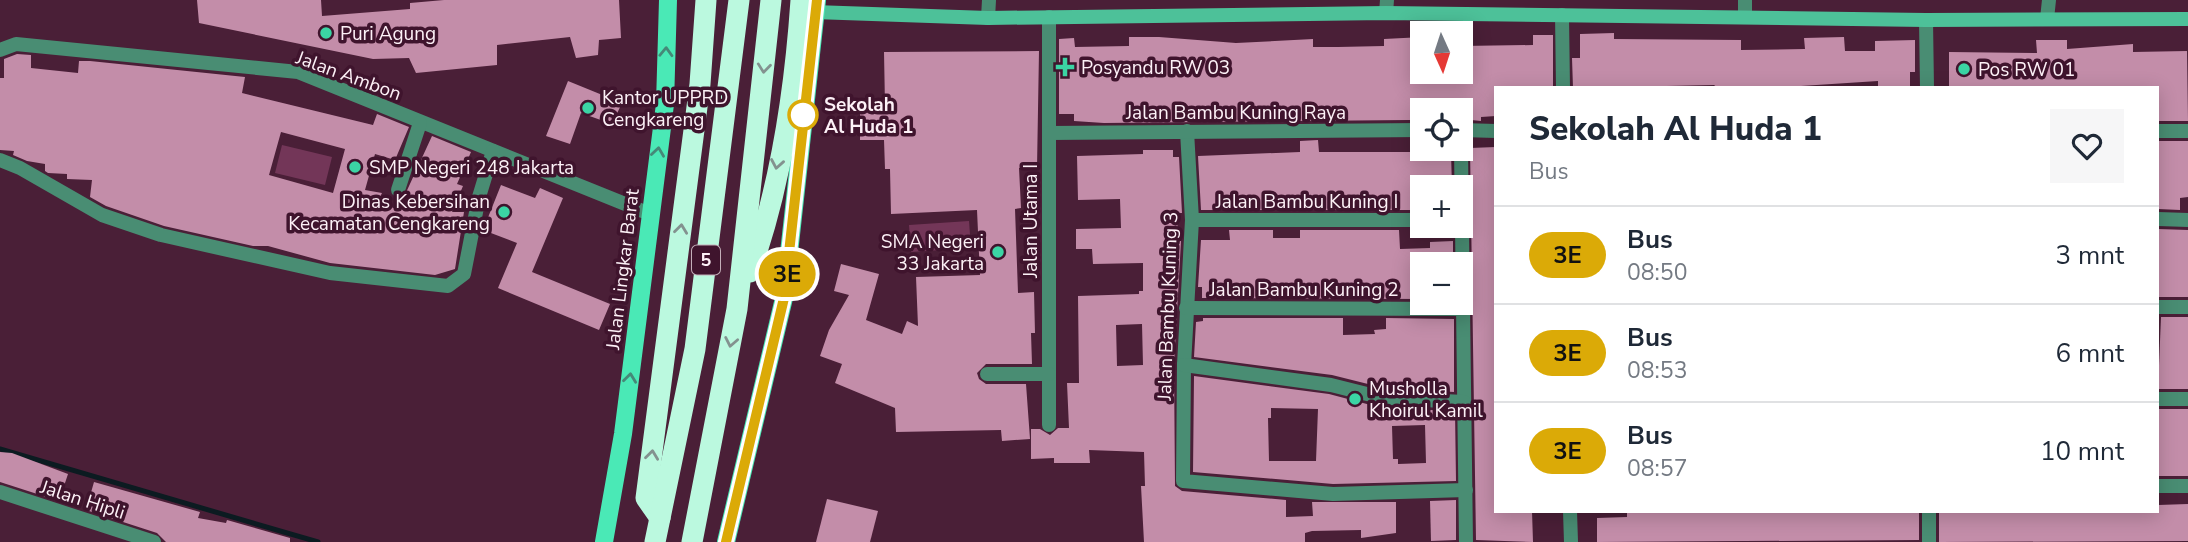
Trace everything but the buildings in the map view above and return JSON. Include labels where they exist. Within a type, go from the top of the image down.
[{"type":"highway","points":[[660,518],[646,498],[700,84],[706,0]]},
{"type":"highway","name":"5","points":[[655,542],[695,349],[739,0]]},
{"type":"highway","name":"5","points":[[692,542],[737,309],[771,0]]},
{"type":"highway","points":[[737,309],[768,222],[798,43],[811,4]]},
{"type":"main road","name":"Jalan Lingkar Barat","points":[[604,542],[623,434],[665,104],[668,0]]},
{"type":"main road","points":[[726,542],[784,298],[811,4],[988,18],[1386,6],[1562,15],[1926,20],[2188,19]]},
{"type":"street","points":[[988,18],[989,0]]},
{"type":"street","points":[[1745,0],[1745,17]]},
{"type":"street","points":[[2047,19],[2049,0]]},
{"type":"street","points":[[1562,15],[1563,86]]},
{"type":"street","name":"Jalan Utama I","points":[[1049,17],[1049,425]]},
{"type":"street","points":[[1926,20],[1927,86]]},
{"type":"street","name":"Jalan Ambon","points":[[0,50],[16,44],[298,72],[650,214]]},
{"type":"street","points":[[398,190],[420,123]]},
{"type":"street","name":"Jalan Bambu Kuning Raya","points":[[1049,134],[1410,130]]},
{"type":"street","points":[[1473,130],[1494,131]]},
{"type":"street","name":"Jalan Bambu Kuning 3","points":[[1187,131],[1192,220],[1184,365],[1183,481],[1333,494],[1465,490]]},
{"type":"street","points":[[2159,131],[2188,131]]},
{"type":"street","points":[[0,160],[20,168],[102,215],[161,235],[330,273],[448,286],[464,274],[479,197],[493,151]]},
{"type":"street","points":[[2159,219],[2188,220]]},
{"type":"street","name":"Jalan Bambu Kuning I","points":[[1192,220],[1410,220]]},
{"type":"street","points":[[2159,307],[2188,307]]},
{"type":"street","name":"Jalan Bambu Kuning 2","points":[[1186,308],[1410,309]]},
{"type":"street","points":[[1463,315],[1466,542]]},
{"type":"street","points":[[1184,365],[1331,385],[1383,398],[1464,402]]},
{"type":"street","points":[[986,374],[1049,374]]},
{"type":"street","points":[[2159,399],[2188,399]]},
{"type":"street","points":[[2159,486],[2188,486]]},
{"type":"street","name":"Jalan Hipli","points":[[0,492],[153,542]]},
{"type":"street","points":[[1570,513],[1571,542]]},
{"type":"street","points":[[1929,513],[1929,542]]},
{"type":"shaded area","points":[[282,145],[332,157],[325,185],[275,173]]},
{"type":"shaded area","points":[[969,221],[971,248],[911,252],[909,225]]},
{"type":"waterway","points":[[0,449],[318,542]]},
{"type":"bus line","name":"3E","points":[[726,542],[784,298],[817,0]]},
{"type":"place","name":"Puri Agung","points":[[326,33]]},
{"type":"place","name":"Posyandu RW 03","points":[[1065,67]]},
{"type":"place","name":"Pos RW 01","points":[[1964,69]]},
{"type":"place","name":"Kantor UPPRD Cengkareng","points":[[588,108]]},
{"type":"place","name":"Sekolah Al Huda 1","points":[[803,115]]},
{"type":"place","name":"SMP Negeri 248 Jakarta","points":[[355,167]]},
{"type":"place","name":"Dinas Kebersihan Kecamatan Cengkareng","points":[[504,212]]},
{"type":"place","name":"SMA Negeri 33 Jakarta","points":[[998,252]]},
{"type":"place","name":"Musholla Khoirul Kamil","points":[[1355,399]]}]
